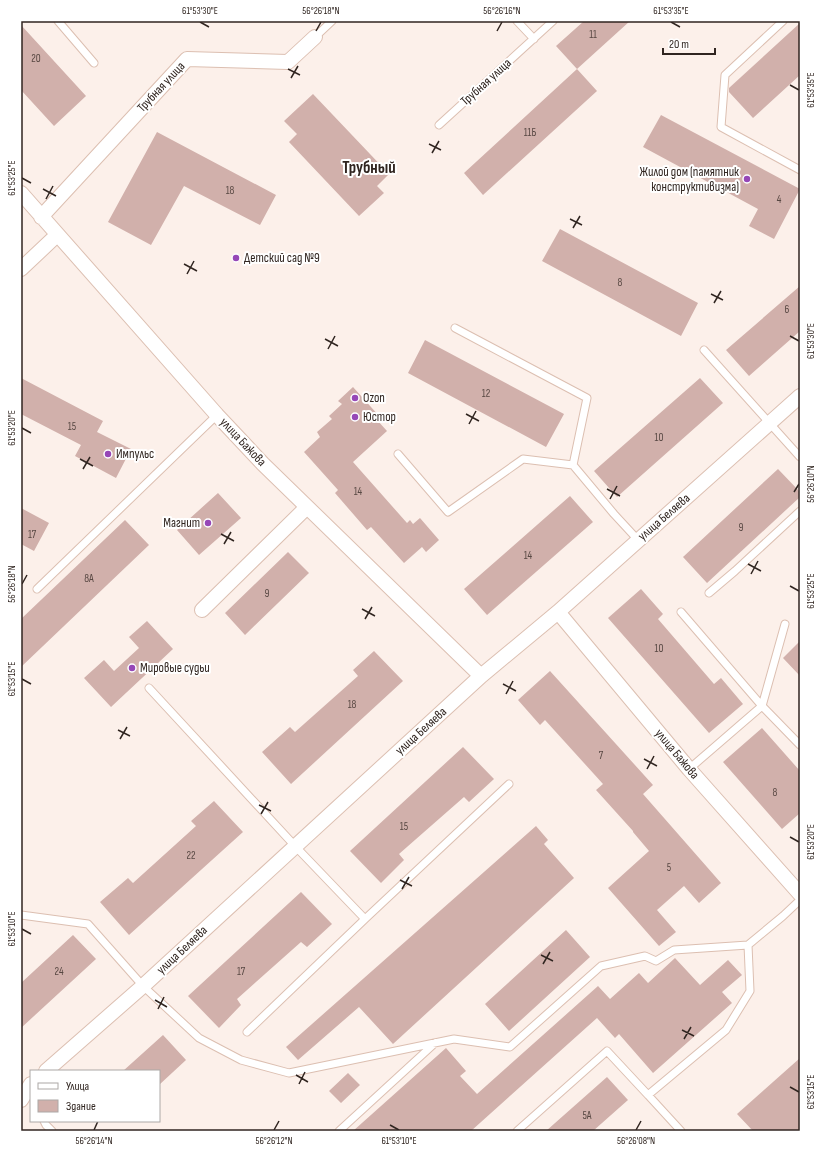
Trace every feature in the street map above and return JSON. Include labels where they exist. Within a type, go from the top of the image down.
[{"type":"street","name":"Трубная улица","points":[[41,217],[187,59],[288,62],[315,37]]},
{"type":"street","name":"улица Бажова","points":[[21,193],[217,415],[263,464],[481,676]]},
{"type":"street","points":[[21,269],[57,235]]},
{"type":"street","name":"улица Беляева","points":[[47,1070],[143,986],[481,676],[558,612],[800,396]]},
{"type":"street","points":[[202,610],[307,507]]},
{"type":"street","name":"улица Бажова","points":[[558,612],[689,769],[800,894]]},
{"type":"street","points":[[21,1100],[30,1087]]},
{"type":"lane","points":[[58,21],[94,63]]},
{"type":"lane","points":[[315,37],[332,21]]},
{"type":"lane","points":[[517,21],[534,38]]},
{"type":"lane","name":"Трубная улица","points":[[439,125],[553,21]]},
{"type":"lane","points":[[784,21],[725,75],[721,127],[800,170]]},
{"type":"lane","points":[[456,328],[587,398],[573,465]]},
{"type":"lane","points":[[704,350],[800,457]]},
{"type":"lane","points":[[36,589],[217,415]]},
{"type":"lane","points":[[398,454],[448,512],[523,459],[573,465],[638,540]]},
{"type":"lane","points":[[709,593],[800,511]]},
{"type":"lane","points":[[681,612],[762,706],[800,746]]},
{"type":"lane","points":[[689,769],[762,706],[785,624]]},
{"type":"lane","points":[[150,688],[295,846],[365,919]]},
{"type":"lane","points":[[248,1032],[365,919],[509,784]]},
{"type":"lane","points":[[21,914],[88,924],[143,986],[198,1038],[241,1060],[289,1073],[454,1039],[510,1047],[601,966],[645,956],[656,961],[674,950],[748,945],[800,900]]},
{"type":"lane","points":[[648,1095],[726,1030],[750,991],[748,945]]},
{"type":"lane","points":[[339,1131],[435,1043]]},
{"type":"lane","points":[[517,1131],[606,1051],[681,1131]]},
{"type":"lane","points":[[44,1122],[52,1131]]},
{"type":"building","points":[[584,21],[630,21],[577,69],[556,46]]},
{"type":"building","points":[[800,23],[800,75],[753,118],[729,92],[729,88]]},
{"type":"building","points":[[21,25],[86,96],[54,126],[21,90]]},
{"type":"building","points":[[577,69],[597,91],[483,195],[464,173]]},
{"type":"building","points":[[313,94],[389,174],[377,186],[384,193],[359,216],[289,142],[297,134],[284,121]]},
{"type":"building","points":[[661,115],[800,189],[774,239],[749,226],[758,209],[643,147]]},
{"type":"building","points":[[157,132],[276,195],[260,225],[184,186],[151,245],[108,222]]},
{"type":"building","points":[[560,229],[698,303],[681,336],[542,261]]},
{"type":"building","points":[[800,286],[800,331],[749,376],[726,350]]},
{"type":"building","points":[[425,340],[564,414],[546,447],[408,373]]},
{"type":"building","points":[[21,378],[103,421],[97,432],[131,449],[116,478],[75,456],[81,445],[21,414]]},
{"type":"building","points":[[700,378],[723,403],[617,497],[594,471]]},
{"type":"building","points":[[353,387],[380,417],[377,420],[387,431],[353,462],[407,523],[410,520],[413,524],[420,518],[439,540],[426,552],[422,547],[404,563],[371,527],[367,530],[335,493],[338,490],[304,452],[320,437],[317,432],[332,419],[329,416],[342,404],[338,401]]},
{"type":"building","points":[[778,469],[800,492],[800,497],[707,583],[683,557]]},
{"type":"building","points":[[218,493],[241,518],[199,555],[177,530]]},
{"type":"building","points":[[570,496],[593,522],[487,615],[464,589]]},
{"type":"building","points":[[21,508],[49,523],[34,551],[21,544]]},
{"type":"building","points":[[125,520],[149,545],[21,667],[21,619]]},
{"type":"building","points":[[288,552],[309,573],[245,635],[225,613]]},
{"type":"building","points":[[641,589],[663,614],[658,619],[714,684],[721,678],[743,704],[709,733],[608,618]]},
{"type":"building","points":[[147,621],[173,649],[111,707],[84,678],[104,660],[114,671],[139,648],[129,637]]},
{"type":"building","points":[[800,641],[800,676],[783,658]]},
{"type":"building","points":[[374,651],[403,681],[291,784],[262,752],[290,727],[295,732],[358,676],[353,670]]},
{"type":"building","points":[[550,671],[653,785],[643,794],[721,883],[699,903],[684,886],[657,910],[676,932],[659,946],[608,888],[649,851],[596,790],[603,784],[545,720],[540,725],[518,700]]},
{"type":"building","points":[[762,728],[800,771],[800,813],[782,829],[723,762]]},
{"type":"building","points":[[463,747],[494,779],[469,802],[464,797],[399,854],[404,860],[381,883],[350,851]]},
{"type":"building","points":[[214,801],[243,832],[129,935],[100,902],[128,878],[133,883],[196,826],[191,821]]},
{"type":"building","points":[[536,826],[548,840],[544,844],[574,878],[393,1044],[359,1007],[298,1060],[286,1047]]},
{"type":"building","points":[[301,892],[332,924],[307,947],[301,942],[237,999],[241,1005],[219,1028],[188,996]]},
{"type":"building","points":[[566,930],[590,957],[509,1031],[485,1004]]},
{"type":"building","points":[[73,935],[96,959],[21,1028],[21,983]]},
{"type":"building","points":[[675,958],[700,985],[728,960],[742,975],[722,992],[732,1003],[653,1073],[619,1034],[615,1038],[597,1018],[471,1131],[353,1131],[446,1048],[466,1071],[460,1076],[477,1094],[598,986],[610,999],[639,973],[648,983]]},
{"type":"building","points":[[163,1035],[186,1060],[160,1084],[160,1070],[124,1070]]},
{"type":"building","points":[[800,1058],[800,1131],[753,1131],[737,1114]]},
{"type":"building","points":[[348,1073],[360,1085],[341,1103],[329,1091]]},
{"type":"building","points":[[607,1077],[628,1100],[593,1131],[546,1131]]},
{"type":"place","name":"Жилой дом (памятник конструктивизма)","points":[[747,179]]},
{"type":"place","name":"Детский сад №9","points":[[236,258]]},
{"type":"place","name":"Ozon","points":[[355,398]]},
{"type":"place","name":"Юстор","points":[[355,417]]},
{"type":"place","name":"Импульс","points":[[108,454]]},
{"type":"place","name":"Магнит","points":[[208,523]]},
{"type":"place","name":"Мировые судьи","points":[[132,668]]},
{"type":"district","name":"Трубный","points":[[369,168]]}]
